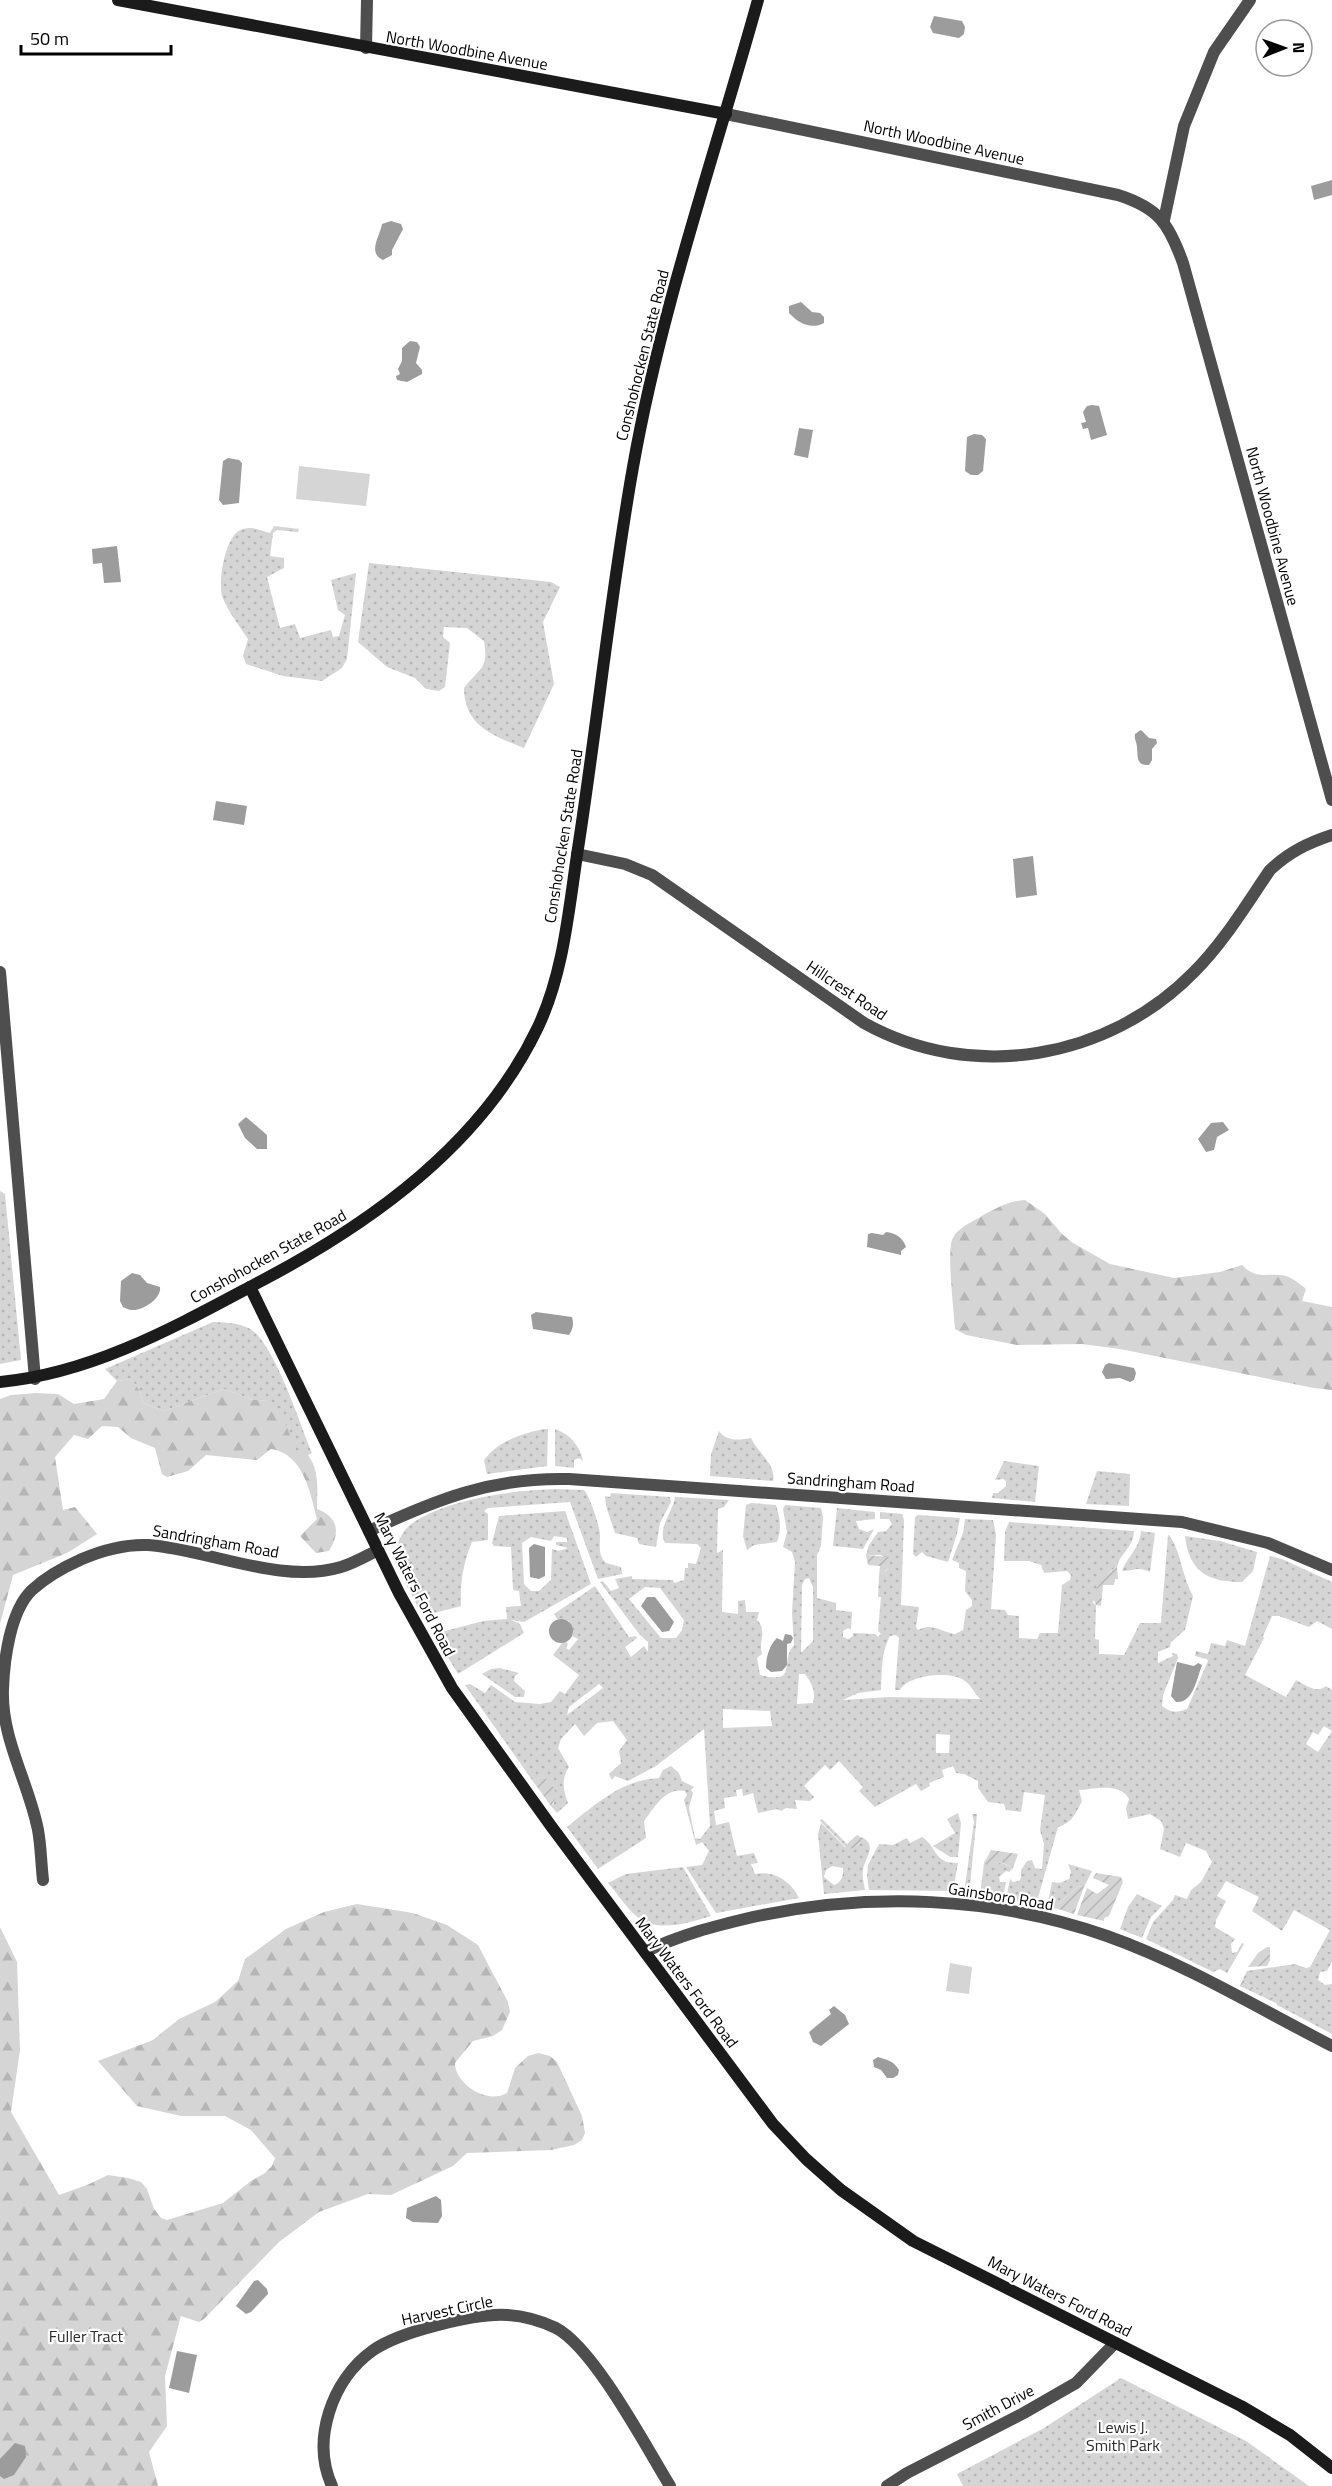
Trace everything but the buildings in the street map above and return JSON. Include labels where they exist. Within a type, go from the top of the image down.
[{"type":"street","name":"North Woodbine Avenue","points":[[118,0],[726,114],[1118,195],[1148,207],[1164,220],[1184,263],[1332,800]]},
{"type":"street","points":[[366,48],[367,0]]},
{"type":"street","name":"Conshohocken State Road","points":[[0,1382],[35,1378],[75,1368],[108,1356],[200,1314],[333,1240],[408,1188],[459,1138],[506,1081],[538,1028],[549,1000],[564,941],[625,516],[640,431],[676,284],[758,0]]},
{"type":"street","points":[[1164,220],[1184,126],[1214,52],[1250,0]]},
{"type":"street","name":"Hillcrest Road","points":[[577,854],[625,864],[652,875],[855,1017],[883,1034],[926,1049],[974,1057],[998,1057],[1047,1052],[1072,1046],[1118,1028],[1159,1004],[1209,955],[1278,862],[1295,849],[1332,835]]},
{"type":"street","points":[[0,972],[35,1378]]},
{"type":"street","name":"Mary Waters Ford Road","points":[[250,1287],[378,1550],[420,1633],[452,1688],[488,1740],[773,2124],[806,2159],[841,2190],[913,2241],[1265,2419],[1332,2468]]},
{"type":"street","name":"Sandringham Road","points":[[369,1531],[424,1505],[472,1489],[530,1479],[569,1479],[1182,1522],[1268,1543],[1332,1570]]},
{"type":"street","name":"Sandringham Road","points":[[43,1880],[38,1829],[12,1748],[6,1724],[3,1691],[9,1635],[30,1592],[49,1576],[70,1564],[97,1552],[119,1547],[150,1545],[256,1566],[296,1571],[339,1568],[378,1550]]},
{"type":"street","name":"Gainsboro Road","points":[[645,1952],[698,1930],[822,1905],[869,1901],[918,1901],[1003,1909],[1077,1926],[1140,1949],[1187,1970],[1332,2046]]},
{"type":"street","name":"Harvest Circle","points":[[332,2486],[326,2463],[325,2431],[333,2400],[351,2371],[371,2351],[396,2338],[459,2321],[496,2315],[525,2317],[542,2322],[556,2328],[574,2342],[604,2380],[670,2486]]},
{"type":"street","name":"Smith Drive","points":[[887,2486],[1022,2414],[1076,2382],[1115,2343]]},
{"type":"green space","points":[[299,466],[370,474],[366,506],[296,499]]},
{"type":"green space","points":[[274,526],[299,529],[298,532],[277,530],[273,533],[270,556],[284,558],[284,568],[267,577],[280,628],[295,624],[300,638],[331,630],[333,637],[339,636],[345,615],[338,610],[331,580],[356,573],[347,659],[342,668],[322,681],[283,676],[246,664],[243,656],[248,639],[230,613],[222,596],[221,580],[224,558],[237,532],[254,528],[270,533]]},
{"type":"green space","points":[[369,563],[551,582],[560,587],[543,622],[554,684],[524,748],[492,734],[475,721],[469,712],[464,688],[482,667],[485,650],[484,641],[467,628],[444,627],[443,637],[450,643],[445,687],[439,691],[426,689],[415,678],[387,667],[358,642]]},
{"type":"green space","points":[[0,1191],[5,1194],[21,1360],[0,1364]]},
{"type":"green space","points":[[1025,1200],[1045,1214],[1073,1243],[1110,1264],[1174,1278],[1220,1272],[1242,1265],[1253,1273],[1286,1276],[1294,1280],[1306,1289],[1302,1301],[1332,1307],[1332,1390],[1120,1349],[1082,1344],[1017,1345],[966,1335],[955,1329],[950,1258],[954,1235],[995,1209]]},
{"type":"green space","points":[[213,1322],[244,1326],[262,1340],[279,1370],[312,1453],[297,1454],[267,1401],[250,1399],[224,1389],[164,1411],[143,1403],[140,1391],[131,1379],[117,1381],[105,1369]]},
{"type":"green space","points":[[131,1379],[140,1391],[143,1403],[164,1411],[224,1389],[250,1399],[267,1401],[282,1415],[297,1453],[308,1455],[312,1461],[317,1480],[317,1509],[333,1521],[336,1531],[333,1544],[329,1551],[316,1553],[300,1536],[317,1519],[304,1476],[291,1458],[282,1452],[271,1449],[257,1460],[206,1455],[188,1471],[167,1477],[162,1474],[155,1448],[131,1438],[118,1427],[102,1426],[88,1439],[74,1435],[55,1457],[63,1510],[75,1507],[97,1534],[67,1553],[13,1575],[0,1624],[0,1399],[11,1395],[58,1394],[74,1404],[104,1399],[117,1381]]},
{"type":"green space","points":[[548,1429],[547,1466],[487,1474],[484,1460],[496,1448],[518,1436]]},
{"type":"green space","points":[[555,1429],[570,1437],[579,1450],[583,1461],[579,1458],[574,1460],[574,1468],[555,1466]]},
{"type":"green space","points":[[719,1431],[729,1439],[751,1438],[769,1464],[773,1481],[710,1476],[711,1454]]},
{"type":"green space","points":[[1004,1461],[1039,1466],[1035,1502],[992,1498],[993,1493],[998,1493],[1006,1486],[1006,1481],[1003,1479],[995,1480]]},
{"type":"green space","points":[[1097,1471],[1130,1474],[1129,1506],[1086,1504]]},
{"type":"green space","points":[[584,1490],[592,1505],[598,1526],[602,1557],[606,1563],[621,1567],[622,1574],[598,1579],[570,1502],[488,1508],[484,1511],[488,1514],[488,1540],[472,1542],[463,1574],[461,1606],[423,1616],[397,1563],[396,1554],[401,1536],[410,1525],[424,1516],[460,1502],[521,1491]]},
{"type":"green space","points":[[611,1493],[670,1497],[671,1502],[660,1523],[656,1547],[639,1544],[637,1538],[615,1533],[605,1496],[610,1497]]},
{"type":"green space","points":[[675,1497],[729,1500],[724,1507],[718,1509],[717,1553],[723,1550],[722,1612],[738,1614],[738,1601],[745,1600],[746,1612],[759,1612],[757,1620],[762,1628],[762,1654],[757,1658],[760,1675],[772,1677],[780,1677],[784,1674],[794,1645],[792,1613],[795,1562],[792,1552],[783,1547],[787,1532],[783,1509],[785,1505],[821,1508],[823,1517],[821,1546],[817,1555],[817,1598],[836,1603],[836,1610],[852,1612],[851,1629],[843,1631],[843,1637],[848,1639],[853,1636],[853,1633],[875,1634],[878,1637],[881,1634],[878,1631],[881,1597],[878,1597],[879,1576],[887,1570],[889,1561],[881,1555],[866,1555],[869,1545],[878,1532],[886,1531],[892,1524],[889,1519],[880,1519],[880,1512],[902,1514],[904,1520],[901,1605],[919,1607],[916,1627],[918,1630],[932,1627],[955,1634],[963,1630],[966,1610],[972,1606],[972,1600],[965,1591],[966,1571],[959,1568],[959,1563],[952,1560],[963,1533],[965,1519],[993,1520],[996,1535],[991,1609],[1005,1610],[1008,1615],[1019,1616],[1019,1638],[1037,1639],[1040,1633],[1058,1633],[1062,1585],[1070,1580],[1071,1575],[1067,1571],[1044,1573],[1041,1565],[1029,1561],[1004,1561],[1005,1532],[1009,1522],[1134,1531],[1132,1541],[1117,1567],[1104,1578],[1098,1587],[1093,1603],[1096,1605],[1095,1639],[1099,1640],[1099,1654],[1124,1655],[1140,1623],[1161,1623],[1168,1535],[1170,1536],[1193,1596],[1185,1630],[1171,1642],[1170,1647],[1158,1652],[1158,1663],[1173,1656],[1172,1653],[1177,1654],[1178,1658],[1163,1695],[1162,1706],[1174,1712],[1187,1709],[1208,1661],[1195,1656],[1196,1651],[1208,1654],[1211,1643],[1225,1646],[1227,1640],[1245,1646],[1270,1556],[1282,1559],[1332,1582],[1332,1629],[1317,1621],[1309,1627],[1279,1616],[1272,1616],[1264,1638],[1245,1675],[1286,1697],[1296,1680],[1315,1689],[1326,1686],[1332,1690],[1332,1731],[1332,1962],[1327,1971],[1320,1972],[1318,1980],[1325,1985],[1332,1984],[1332,2034],[1277,2005],[1276,1999],[1250,1986],[1243,1979],[1247,1971],[1295,1964],[1310,1967],[1330,1930],[1294,1910],[1282,1931],[1252,1911],[1259,1897],[1226,1881],[1217,1896],[1226,1901],[1216,1920],[1215,1927],[1235,1939],[1231,1944],[1232,1953],[1237,1952],[1242,1943],[1244,1944],[1227,1973],[1220,1969],[1213,1972],[1146,1939],[1153,1922],[1175,1895],[1187,1899],[1191,1890],[1201,1882],[1212,1862],[1206,1851],[1186,1843],[1180,1857],[1160,1849],[1164,1829],[1161,1821],[1150,1814],[1128,1819],[1126,1808],[1129,1799],[1120,1790],[1113,1788],[1079,1790],[1082,1801],[1078,1810],[1070,1820],[1058,1827],[1036,1905],[1006,1899],[1010,1879],[1013,1882],[1019,1881],[1021,1870],[1027,1861],[1032,1860],[1035,1868],[1042,1869],[1044,1844],[1040,1830],[1045,1795],[1024,1792],[1021,1812],[1006,1810],[1004,1804],[988,1802],[978,1788],[978,1781],[956,1773],[953,1766],[942,1770],[944,1777],[929,1783],[930,1786],[921,1791],[916,1784],[875,1807],[859,1791],[863,1787],[839,1761],[830,1770],[825,1765],[804,1786],[814,1797],[810,1801],[795,1800],[797,1809],[786,1808],[781,1811],[777,1809],[758,1813],[753,1793],[743,1796],[742,1789],[736,1790],[737,1796],[724,1798],[725,1808],[714,1811],[716,1825],[729,1822],[737,1856],[754,1853],[758,1863],[751,1864],[755,1874],[769,1874],[781,1878],[799,1898],[716,1913],[686,1867],[702,1865],[709,1851],[702,1842],[696,1845],[684,1800],[687,1795],[685,1791],[672,1792],[661,1799],[644,1821],[646,1838],[598,1869],[567,1827],[621,1788],[659,1778],[663,1770],[671,1766],[679,1773],[682,1781],[694,1787],[691,1790],[693,1793],[689,1808],[695,1838],[700,1839],[710,1826],[704,1729],[656,1766],[628,1781],[615,1776],[612,1780],[609,1774],[621,1763],[619,1751],[627,1740],[613,1721],[597,1723],[584,1736],[575,1724],[561,1739],[558,1748],[569,1767],[564,1785],[568,1803],[557,1813],[551,1806],[554,1803],[544,1777],[532,1780],[465,1685],[470,1684],[485,1693],[491,1685],[515,1702],[540,1704],[551,1702],[560,1691],[565,1694],[579,1675],[553,1655],[562,1643],[568,1644],[566,1648],[569,1650],[578,1639],[572,1636],[569,1621],[557,1619],[554,1614],[595,1586],[629,1637],[636,1636],[637,1638],[625,1647],[631,1657],[644,1646],[648,1652],[648,1642],[640,1635],[600,1582],[603,1581],[611,1591],[619,1588],[615,1579],[632,1576],[632,1579],[673,1580],[674,1583],[684,1580],[685,1568],[688,1568],[688,1563],[696,1564],[701,1548],[697,1544],[665,1543],[664,1526]],"holes":[[[809,1578],[813,1587],[813,1641],[801,1653],[802,1585],[805,1579]],[[645,1587],[660,1588],[684,1620],[682,1630],[676,1638],[661,1638],[629,1599]],[[896,1635],[899,1638],[895,1690],[900,1690],[920,1678],[950,1676],[965,1681],[980,1699],[889,1697],[843,1700],[858,1693],[881,1690],[885,1649],[890,1636]],[[799,1674],[805,1674],[811,1684],[814,1691],[813,1703],[797,1704]],[[599,1684],[603,1688],[567,1715],[569,1707]],[[723,1709],[770,1711],[772,1726],[723,1728]],[[1324,1726],[1332,1731],[1318,1752],[1306,1744],[1313,1732],[1318,1735]],[[936,1734],[950,1735],[949,1753],[936,1753]]]},
{"type":"green space","points":[[751,1503],[776,1505],[780,1528],[777,1542],[754,1545],[747,1550],[743,1536],[746,1505]]},
{"type":"green space","points":[[837,1508],[875,1512],[875,1519],[856,1521],[859,1529],[867,1532],[874,1529],[863,1549],[833,1546]]},
{"type":"green space","points":[[565,1511],[591,1584],[524,1622],[511,1620],[520,1624],[524,1633],[458,1674],[434,1634],[483,1621],[507,1619],[506,1607],[521,1606],[519,1591],[513,1590],[511,1547],[494,1546],[492,1543],[499,1516]],"holes":[[[554,1536],[567,1538],[567,1542],[556,1542],[556,1545],[568,1548],[559,1551],[552,1549],[551,1580],[539,1591],[531,1591],[524,1584],[522,1543],[531,1537],[551,1541]]]},
{"type":"green space","points":[[918,1515],[960,1518],[948,1562],[926,1556],[922,1552],[916,1557],[913,1554],[915,1517]]},
{"type":"green space","points":[[1141,1531],[1155,1533],[1150,1572],[1139,1569],[1122,1571],[1136,1547]]},
{"type":"green space","points":[[1185,1536],[1220,1541],[1257,1552],[1253,1571],[1242,1582],[1219,1580],[1202,1573],[1191,1558]]},
{"type":"green space","points":[[866,1555],[889,1557],[886,1571],[879,1576],[880,1566],[868,1565]]},
{"type":"green space","points":[[1117,1567],[1118,1579],[1115,1579],[1114,1585],[1103,1585],[1101,1606],[1096,1605],[1093,1598],[1101,1578]]},
{"type":"green space","points":[[500,1668],[519,1673],[515,1676],[514,1681],[525,1691],[524,1697],[515,1697],[482,1674],[491,1669]]},
{"type":"green space","points":[[544,1777],[552,1784],[557,1796],[551,1806],[532,1780]]},
{"type":"green space","points":[[958,1813],[961,1823],[958,1857],[950,1857],[933,1846],[955,1833],[947,1819]]},
{"type":"green space","points":[[972,1814],[977,1814],[970,1885],[967,1893],[964,1893],[974,1822]]},
{"type":"green space","points":[[822,1819],[847,1844],[857,1835],[865,1839],[854,1848],[848,1849],[820,1821]]},
{"type":"green space","points":[[821,1823],[845,1847],[854,1848],[865,1839],[868,1842],[870,1850],[863,1873],[865,1890],[824,1894],[818,1834]],"holes":[[[832,1866],[843,1868],[842,1878],[834,1885],[824,1877],[826,1870]]]},
{"type":"green space","points":[[922,1837],[944,1861],[958,1863],[953,1891],[869,1890],[868,1865],[879,1844],[893,1845],[907,1838],[910,1843]]},
{"type":"green space","points":[[991,1850],[1018,1854],[1013,1868],[1001,1862],[993,1868],[987,1867],[985,1862]]},
{"type":"green space","points":[[987,1854],[985,1862],[995,1866],[1000,1862],[1013,1868],[999,1877],[1000,1882],[1006,1882],[1003,1898],[980,1895],[984,1863]]},
{"type":"green space","points":[[1068,1864],[1092,1871],[1084,1887],[1079,1886],[1060,1902],[1058,1909],[1047,1907],[1052,1882],[1060,1883],[1069,1879],[1071,1872]]},
{"type":"green space","points":[[683,1867],[711,1916],[672,1925],[652,1924],[635,1915],[608,1883],[626,1874]]},
{"type":"green space","points":[[1096,1873],[1121,1877],[1123,1882],[1109,1916],[1104,1918],[1104,1921],[1077,1915],[1087,1888],[1097,1894],[1109,1885],[1093,1878]]},
{"type":"green space","points":[[1079,1886],[1084,1887],[1074,1914],[1058,1909],[1060,1902]]},
{"type":"green space","points":[[1137,1894],[1162,1906],[1151,1917],[1142,1938],[1120,1929],[1128,1907]]},
{"type":"green space","name":"Fuller Tract","points":[[357,1904],[413,1913],[447,1925],[478,1945],[508,2002],[510,2012],[502,2030],[493,2036],[473,2041],[455,2063],[456,2071],[466,2085],[473,2090],[490,2096],[499,2096],[507,2093],[515,2068],[528,2056],[538,2053],[550,2056],[557,2062],[582,2116],[585,2133],[582,2140],[574,2145],[551,2150],[467,2153],[453,2166],[391,2195],[368,2194],[319,2212],[279,2242],[204,2319],[199,2322],[181,2316],[165,2376],[167,2426],[149,2452],[158,2486],[0,2486],[0,1927],[17,1962],[20,2050],[11,2112],[59,2195],[108,2175],[128,2178],[141,2182],[147,2189],[154,2209],[161,2218],[167,2220],[223,2203],[265,2173],[272,2166],[275,2158],[251,2130],[225,2116],[181,2116],[137,2106],[98,2061],[153,2040],[179,2019],[215,2002],[238,1981],[245,1959],[286,1929],[324,1912]]},
{"type":"green space","points":[[1270,1947],[1270,1960],[1267,1966],[1248,1967],[1258,1953]]},
{"type":"green space","points":[[950,1963],[972,1967],[969,1994],[946,1991]]},
{"type":"green space","points":[[1243,1979],[1250,1986],[1276,1999],[1278,2004],[1240,1986]]},
{"type":"green space","name":"Lewis J. Smith Park","points":[[1121,2378],[1246,2441],[1309,2486],[963,2486],[957,2474],[1044,2428]]},
{"type":"shaded area","points":[[934,16],[962,21],[965,27],[964,34],[959,38],[933,33],[930,27]]},
{"type":"shaded area","points":[[1332,180],[1332,195],[1314,200],[1311,186]]},
{"type":"shaded area","points":[[391,221],[401,224],[403,229],[392,250],[392,255],[383,260],[376,253],[376,244],[382,224]]},
{"type":"shaded area","points":[[801,302],[812,312],[820,313],[824,317],[824,323],[810,326],[793,317],[789,313],[789,306]]},
{"type":"shaded area","points":[[410,341],[417,342],[420,347],[416,363],[422,370],[422,374],[407,382],[397,380],[396,376],[400,374],[398,369],[402,361],[402,348]]},
{"type":"shaded area","points":[[1087,406],[1099,406],[1107,435],[1091,440],[1088,428],[1083,429],[1081,423],[1086,422],[1083,412]]},
{"type":"shaded area","points":[[799,428],[813,430],[808,458],[794,455]]},
{"type":"shaded area","points":[[974,434],[982,435],[986,439],[983,471],[978,475],[971,475],[965,471],[967,437]]},
{"type":"shaded area","points":[[228,458],[239,460],[242,463],[239,503],[223,505],[219,500],[223,461]]},
{"type":"shaded area","points":[[117,546],[121,582],[104,583],[102,563],[93,564],[92,549]]},
{"type":"shaded area","points":[[1141,730],[1149,738],[1156,739],[1157,743],[1152,749],[1152,760],[1149,765],[1142,764],[1138,758],[1135,734]]},
{"type":"shaded area","points":[[216,801],[247,806],[244,825],[213,820]]},
{"type":"shaded area","points":[[1033,856],[1037,895],[1016,898],[1013,859]]},
{"type":"shaded area","points":[[246,1117],[267,1135],[267,1149],[257,1149],[245,1138],[238,1124]]},
{"type":"shaded area","points":[[1223,1122],[1229,1130],[1217,1137],[1214,1150],[1206,1152],[1198,1139],[1211,1123]]},
{"type":"shaded area","points":[[886,1232],[896,1235],[903,1241],[906,1247],[901,1251],[901,1255],[867,1247],[868,1234],[883,1235]]},
{"type":"shaded area","points":[[132,1273],[140,1275],[147,1283],[160,1287],[155,1299],[136,1310],[123,1307],[120,1301],[121,1281]]},
{"type":"shaded area","points":[[536,1312],[572,1317],[573,1326],[569,1335],[533,1329],[531,1315]]},
{"type":"shaded area","points":[[1109,1363],[1134,1368],[1136,1373],[1134,1380],[1130,1382],[1120,1378],[1106,1379],[1102,1372],[1105,1365]]},
{"type":"shaded area","points":[[534,1544],[545,1547],[545,1576],[539,1579],[530,1577],[529,1548]]},
{"type":"shaded area","points":[[647,1597],[655,1597],[674,1622],[669,1631],[662,1632],[641,1606]]},
{"type":"shaded area","points":[[561,1619],[570,1622],[573,1631],[570,1640],[561,1643],[552,1640],[549,1631],[552,1622]]},
{"type":"shaded area","points":[[785,1634],[793,1638],[791,1643],[787,1644],[787,1665],[782,1671],[771,1672],[766,1668],[768,1652],[777,1638],[783,1641]]},
{"type":"shaded area","points":[[1177,1662],[1194,1666],[1198,1663],[1202,1665],[1190,1695],[1182,1702],[1176,1702],[1171,1696]]},
{"type":"shaded area","points":[[834,2006],[845,2015],[849,2024],[821,2046],[813,2042],[809,2032],[831,2014],[829,2010]]},
{"type":"shaded area","points":[[878,2057],[894,2064],[899,2070],[898,2075],[887,2078],[881,2070],[874,2067],[873,2060]]},
{"type":"shaded area","points":[[436,2196],[441,2200],[442,2216],[438,2223],[413,2222],[406,2218],[407,2208]]},
{"type":"shaded area","points":[[258,2280],[267,2289],[268,2294],[251,2312],[246,2314],[236,2306],[254,2281]]},
{"type":"shaded area","points":[[177,2351],[197,2355],[189,2393],[169,2388]]},
{"type":"shaded area","points":[[15,2443],[25,2446],[26,2457],[14,2475],[4,2479],[0,2476],[0,2459]]}]
